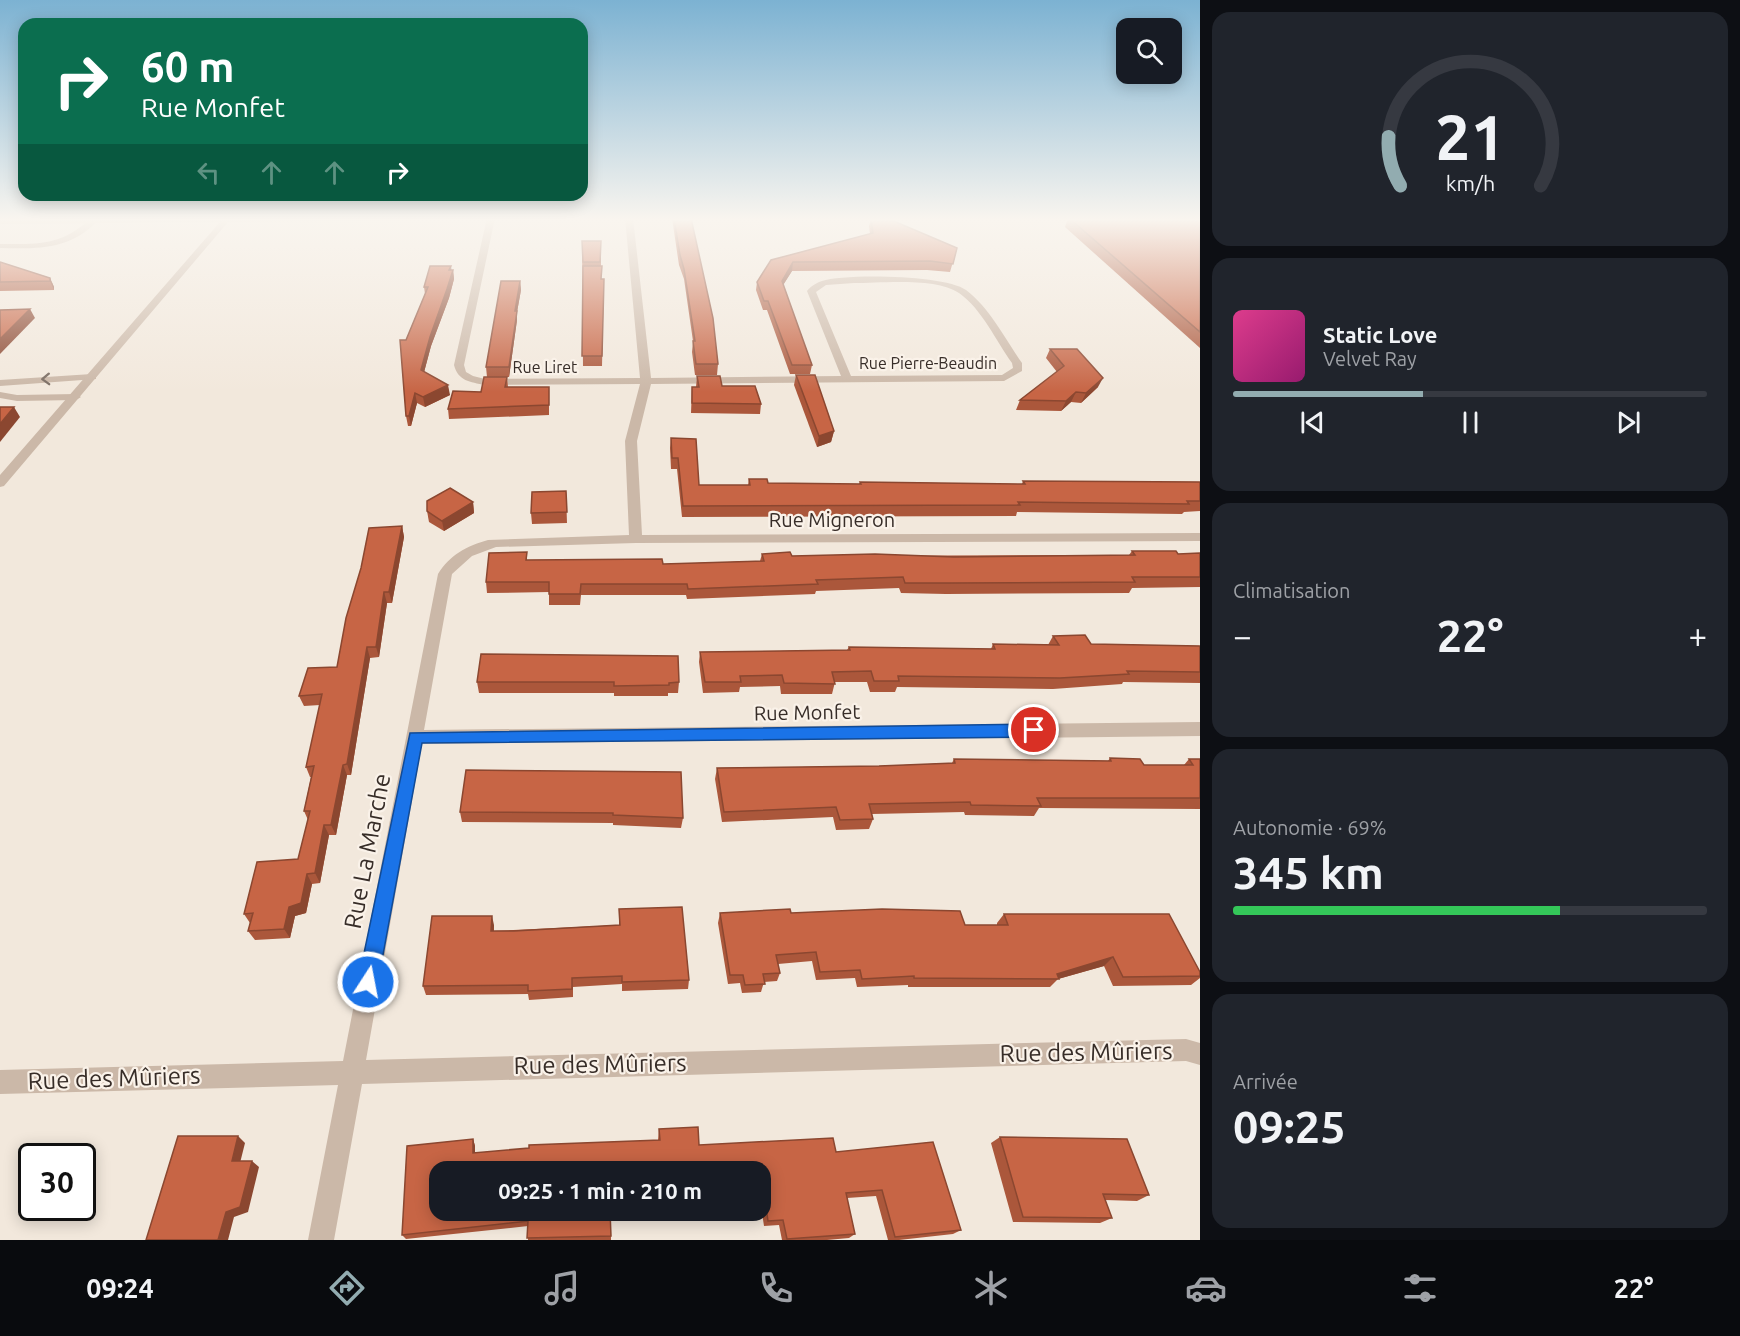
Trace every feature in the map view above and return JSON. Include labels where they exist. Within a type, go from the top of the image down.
[{"type":"street","points":[[0,483],[178,276]]},
{"type":"street","name":"Rue Liret","points":[[478,276],[459,365],[460,373],[470,379],[485,382],[646,381]]},
{"type":"street","points":[[635,276],[646,381],[631,441],[636,539]]},
{"type":"street","name":"Rue Pierre-Beaudin","points":[[646,381],[1004,378],[1018,369],[1017,363],[990,326],[958,289],[926,281],[824,283],[811,291],[847,379]]},
{"type":"street","points":[[0,383],[92,377]]},
{"type":"street","points":[[0,395],[17,398],[76,397]]},
{"type":"street","name":"Rue Migneron","points":[[466,552],[483,545],[496,543],[636,539],[1200,537]]},
{"type":"street","name":"Rue La Marche","points":[[321,1240],[444,574],[452,563],[466,552]]},
{"type":"street","name":"Rue Monfet","points":[[415,737],[1200,729]]},
{"type":"street","name":"Rue des Mûriers","points":[[0,1082],[351,1070],[1186,1050],[1200,1054]]},
{"type":"building","points":[[0,276],[43,276],[50,278],[50,281],[0,282]]},
{"type":"building","points":[[427,276],[451,276],[421,370],[448,385],[423,397],[415,393],[409,416],[406,416],[400,340],[406,340],[428,287],[424,287]]},
{"type":"building","points":[[583,276],[601,276],[601,279],[604,279],[602,356],[582,356]]},
{"type":"building","points":[[685,276],[704,276],[713,318],[718,364],[696,364],[693,341],[695,341]]},
{"type":"building","points":[[761,276],[785,276],[782,281],[812,365],[792,365],[768,301],[764,301],[757,282]]},
{"type":"building","points":[[1135,276],[1200,276],[1200,332]]},
{"type":"building","points":[[501,281],[520,281],[509,367],[486,367]]},
{"type":"building","points":[[30,309],[0,339],[0,310]]},
{"type":"building","points":[[1050,349],[1077,349],[1103,378],[1086,393],[1076,392],[1066,401],[1020,400],[1064,366]]},
{"type":"building","points":[[796,375],[815,375],[834,431],[819,436]]},
{"type":"building","points":[[697,376],[720,376],[722,386],[755,386],[761,404],[692,403],[692,387],[699,387]]},
{"type":"building","points":[[484,377],[507,377],[505,387],[549,387],[549,405],[448,409],[453,391],[481,392]]},
{"type":"building","points":[[0,407],[14,407],[0,424]]},
{"type":"building","points":[[671,438],[696,439],[699,485],[750,485],[749,479],[767,479],[768,483],[861,484],[860,482],[1025,484],[1023,481],[1200,482],[1200,501],[1187,501],[1189,504],[1018,502],[1020,505],[683,506],[678,458],[672,458]]},
{"type":"building","points":[[450,488],[473,502],[442,521],[427,511],[427,501]]},
{"type":"building","points":[[566,491],[567,512],[531,513],[532,492]]},
{"type":"building","points":[[402,526],[389,592],[384,592],[376,647],[367,647],[347,764],[343,765],[331,825],[324,825],[315,873],[307,874],[301,903],[289,907],[284,929],[248,931],[253,913],[244,914],[257,862],[298,859],[310,811],[304,811],[314,766],[306,767],[322,694],[299,696],[308,668],[337,667],[346,618],[361,568],[369,528]]},
{"type":"building","points":[[1132,551],[1200,553],[1200,577],[1132,577],[1135,582],[905,583],[903,577],[816,580],[818,584],[688,589],[687,584],[581,584],[580,594],[549,594],[549,582],[486,582],[489,553],[527,552],[526,560],[662,559],[663,564],[764,561],[762,554],[790,552],[792,556],[875,554],[954,557],[1135,555]]},
{"type":"building","points":[[1085,635],[1091,644],[1200,646],[1200,672],[1127,671],[1129,674],[1060,678],[898,676],[899,681],[874,681],[871,671],[832,672],[835,684],[784,683],[782,675],[740,676],[741,682],[705,682],[700,652],[850,650],[849,647],[995,649],[993,644],[1059,645],[1053,636]]},
{"type":"building","points":[[481,654],[678,656],[679,682],[669,683],[669,685],[614,686],[614,682],[477,682]]},
{"type":"building","points":[[1110,758],[1140,759],[1144,765],[1193,765],[1189,759],[1200,759],[1200,798],[1037,798],[1041,806],[971,805],[970,802],[869,804],[873,819],[840,820],[836,807],[724,812],[717,768],[879,766],[955,763],[954,759],[1111,761]]},
{"type":"building","points":[[466,770],[681,772],[683,818],[613,815],[613,813],[460,812]]},
{"type":"building","points":[[682,907],[689,980],[622,982],[622,976],[572,978],[572,989],[528,991],[528,985],[423,986],[432,916],[492,916],[491,931],[514,931],[620,925],[619,909]]},
{"type":"building","points":[[790,909],[791,913],[882,909],[960,911],[965,925],[1008,925],[1004,914],[1169,914],[1200,976],[1123,977],[1113,957],[1057,974],[1059,979],[914,978],[914,976],[862,979],[860,970],[820,972],[816,952],[776,955],[780,973],[763,974],[765,984],[745,985],[743,975],[730,975],[720,913]]},
{"type":"building","points":[[698,1127],[699,1145],[833,1138],[836,1152],[933,1142],[961,1230],[895,1237],[882,1190],[846,1193],[855,1234],[787,1239],[783,1220],[771,1221],[771,1161],[429,1161],[429,1221],[528,1221],[402,1235],[407,1146],[473,1139],[473,1153],[529,1148],[529,1145],[660,1140],[659,1129]]},
{"type":"building","points":[[178,1136],[238,1136],[232,1161],[252,1161],[240,1207],[226,1212],[218,1240],[146,1240]]},
{"type":"building","points":[[1000,1137],[1127,1139],[1149,1195],[1103,1194],[1112,1218],[1023,1217]]},
{"type":"building","points":[[528,1221],[610,1221],[611,1236],[527,1238]]},
{"type":"route","points":[[368,982],[415,737],[1034,730]]}]
